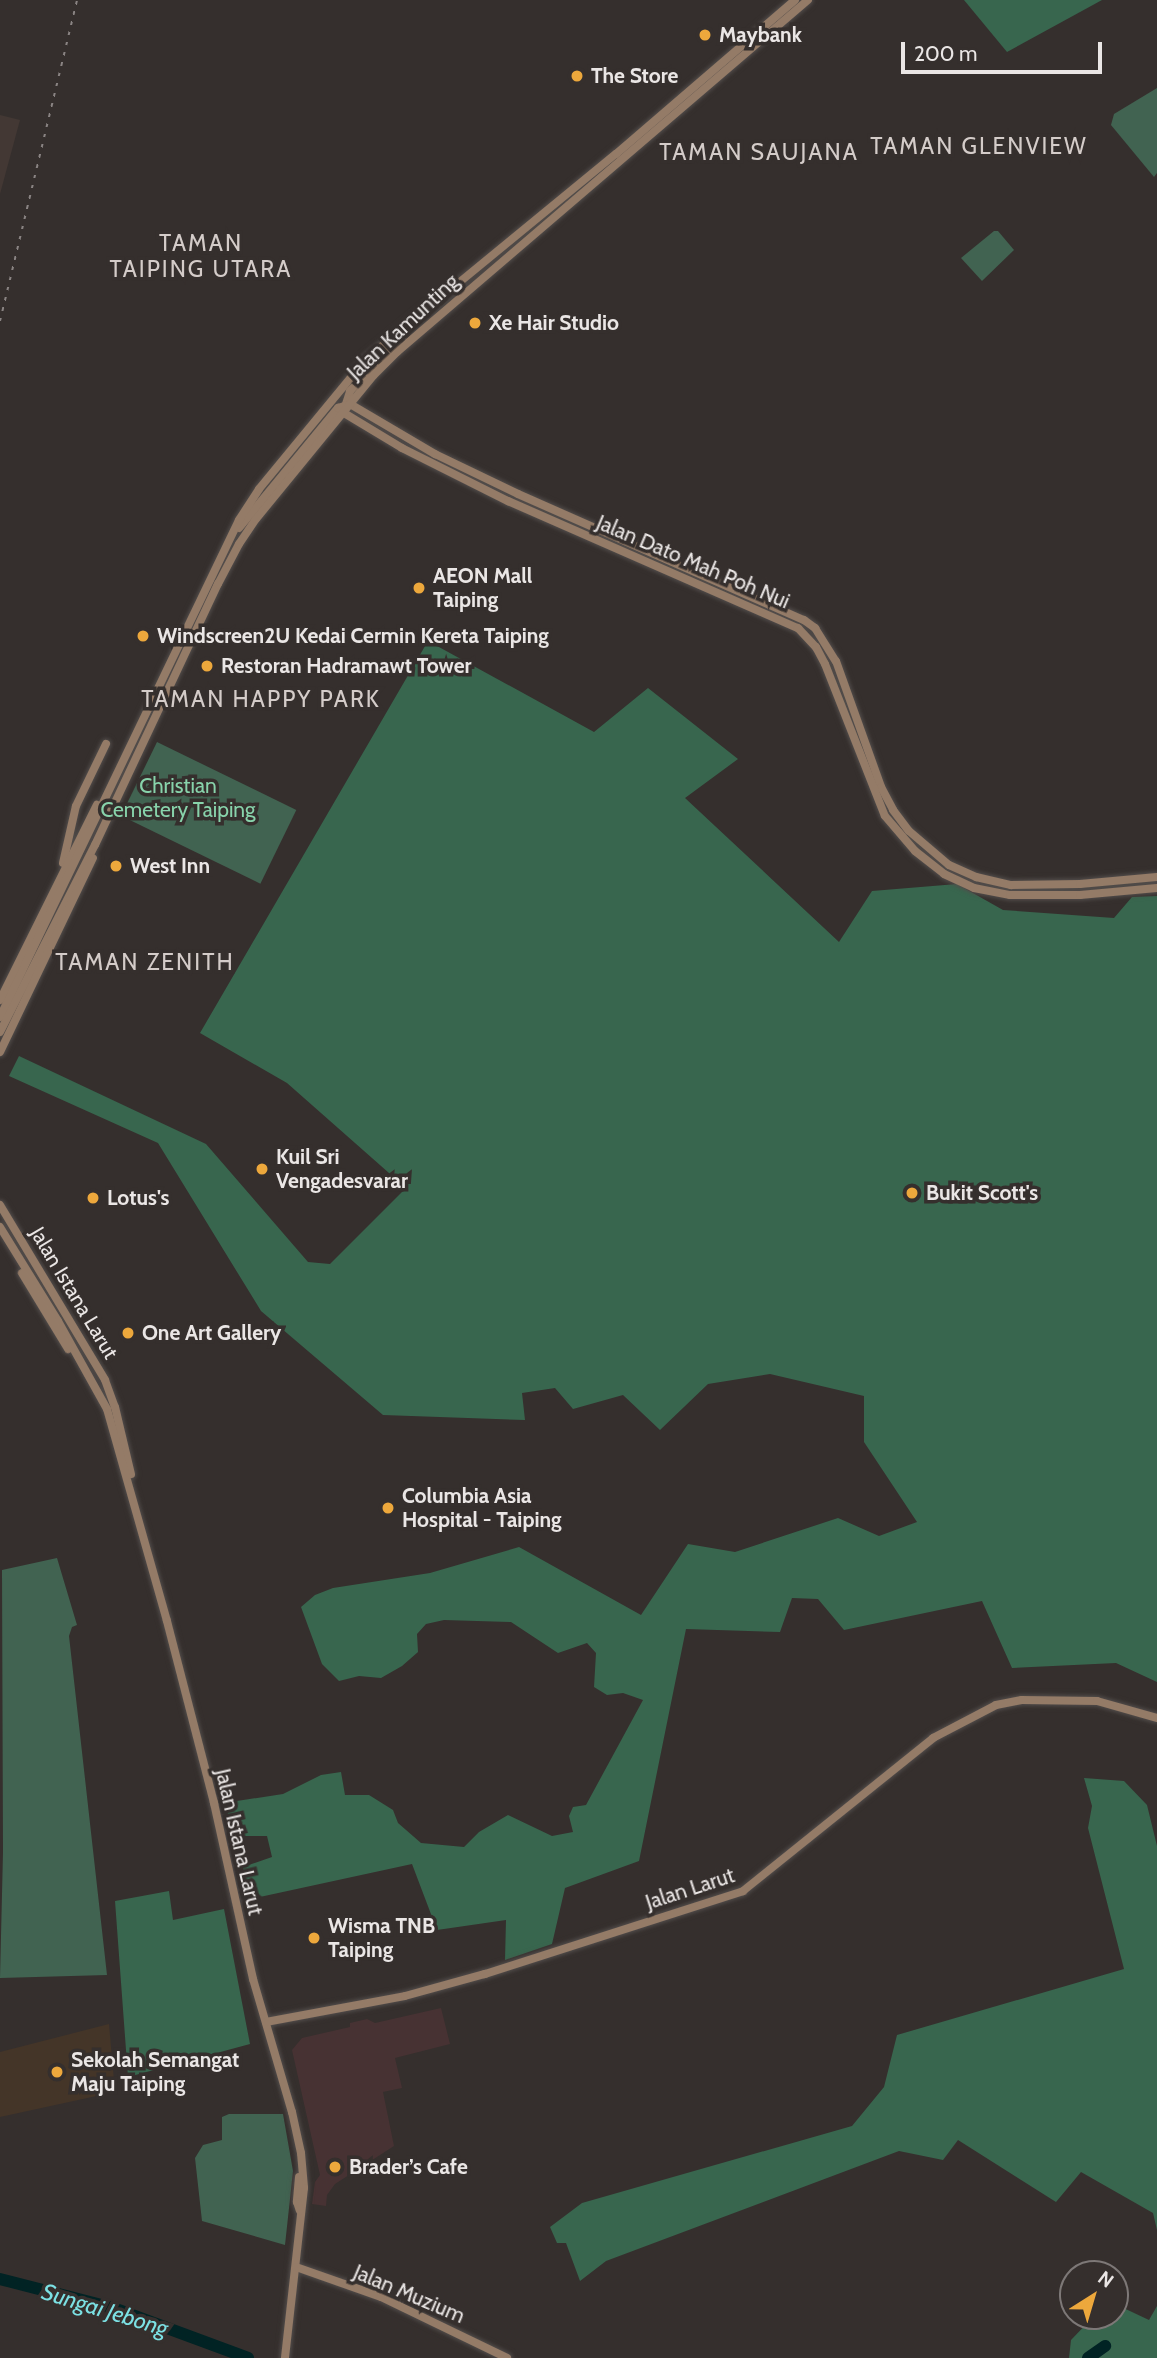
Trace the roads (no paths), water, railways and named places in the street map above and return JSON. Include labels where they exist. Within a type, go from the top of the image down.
[{"type":"main road","name":"Jalan Kamunting","points":[[0,1032],[113,785],[231,539],[259,489],[358,367],[616,154],[795,0]]},
{"type":"main road","name":"Jalan Kamunting","points":[[0,1017],[95,845],[239,544],[346,407],[373,376],[424,328],[808,0]]},
{"type":"main road","points":[[231,539],[309,441],[338,408],[346,407],[350,391],[364,373],[412,327],[419,316]]},
{"type":"main road","name":"Jalan Dato Mah Poh Nui","points":[[346,407],[518,494],[804,620],[815,628],[836,661],[881,787],[893,810],[915,837],[949,865],[993,882],[1023,885],[1157,877]]},
{"type":"main road","name":"Jalan Dato Mah Poh Nui","points":[[346,407],[402,448],[508,501],[798,628],[816,647],[825,664],[873,792],[885,816],[915,851],[944,874],[974,888],[1010,895],[1080,895],[1157,888]]},
{"type":"main road","points":[[798,628],[804,620]]},
{"type":"main road","points":[[58,883],[76,806],[106,744]]},
{"type":"main road","name":"Jalan Kamunting","points":[[0,1000],[97,806],[113,785]]},
{"type":"main road","name":"Jalan Kamunting","points":[[0,1052],[87,872],[95,845]]},
{"type":"main road","name":"Jalan Istana Larut","points":[[0,1205],[105,1380],[125,1446],[141,1525]]},
{"type":"main road","name":"Jalan Istana Larut","points":[[0,1227],[58,1321],[107,1409],[141,1525],[214,1803],[266,2022],[299,2139],[304,2188],[285,2358]]},
{"type":"main road","name":"Jalan Istana Larut","points":[[0,1237],[72,1357],[90,1379]]},
{"type":"main road","name":"Jalan Larut","points":[[266,2022],[359,2006],[445,1985],[743,1891],[933,1738],[996,1705],[1022,1700],[1097,1701],[1157,1718]]},
{"type":"main road","name":"Jalan Muzium","points":[[296,2267],[380,2297],[507,2358]]},
{"type":"waterway","name":"Sungai Jebong","points":[[0,2279],[113,2308],[248,2358]]},
{"type":"waterway","name":"Sungai Jebong","points":[[1088,2358],[1105,2346]]},
{"type":"railway","points":[[0,321],[77,0]]},
{"type":"place","name":"Maybank","points":[[705,35]]},
{"type":"place","name":"The Store","points":[[577,76]]},
{"type":"place","name":"Xe Hair Studio","points":[[475,323]]},
{"type":"place","name":"AEON Mall Taiping","points":[[419,588]]},
{"type":"place","name":"Windscreen2U Kedai Cermin Kereta Taiping","points":[[143,636]]},
{"type":"place","name":"Restoran Hadramawt Tower","points":[[207,666]]},
{"type":"place","name":"West Inn","points":[[116,866]]},
{"type":"place","name":"Kuil Sri Vengadesvarar","points":[[262,1169]]},
{"type":"place","name":"Bukit Scott's","points":[[912,1193]]},
{"type":"place","name":"Lotus's","points":[[93,1198]]},
{"type":"place","name":"One Art Gallery","points":[[128,1333]]},
{"type":"place","name":"Columbia Asia Hospital - Taiping","points":[[388,1508]]},
{"type":"place","name":"Wisma TNB Taiping","points":[[314,1938]]},
{"type":"place","name":"Sekolah Semangat Maju Taiping","points":[[57,2072]]},
{"type":"place","name":"Brader’s Cafe","points":[[335,2167]]},
{"type":"district","name":"TAMAN GLENVIEW","points":[[979,146]]},
{"type":"district","name":"TAMAN SAUJANA","points":[[759,152]]},
{"type":"district","name":"TAMAN TAIPING UTARA","points":[[201,256]]},
{"type":"district","name":"TAMAN HAPPY PARK","points":[[261,699]]},
{"type":"district","name":"TAMAN ZENITH","points":[[145,962]]},
{"type":"park label","name":"Christian Cemetery Taiping","points":[[178,798]]}]
